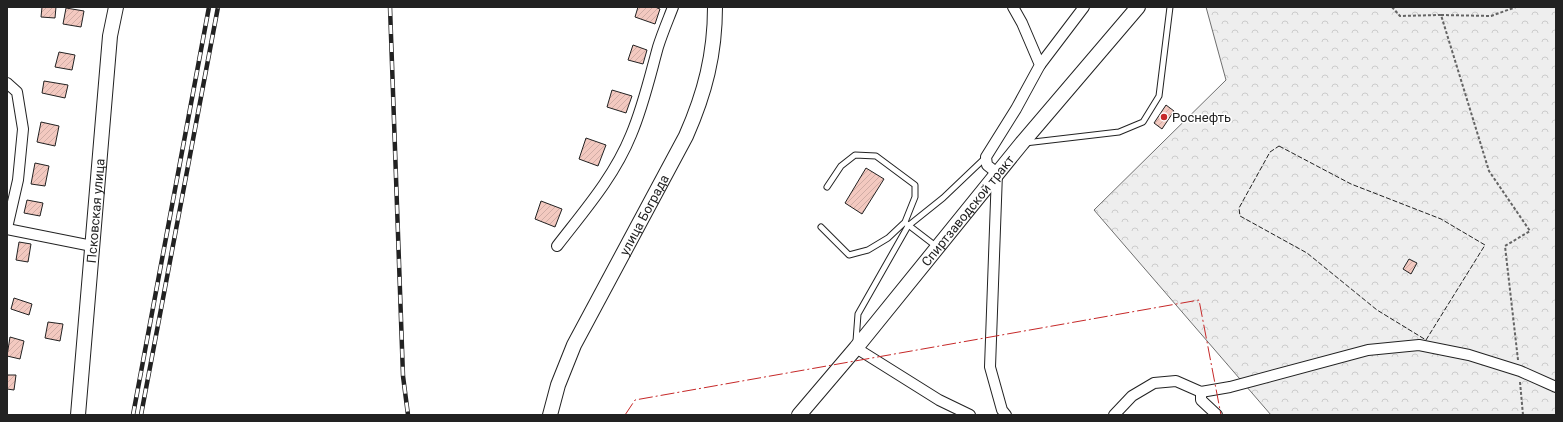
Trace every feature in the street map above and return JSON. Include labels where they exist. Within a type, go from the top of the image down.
[{"type":"main road","name":"Псковская улица","points":[[78,415],[110,36],[116,7]]},
{"type":"main road","name":"улица Бограда","points":[[550,415],[558,385],[574,345],[683,143],[694,118],[709,70],[713,48],[715,7]]},
{"type":"main road","name":"Спиртзаводской тракт","points":[[799,415],[856,348],[1022,144],[1138,7]]},
{"type":"street","points":[[557,246],[614,170],[631,135],[642,105],[672,7]]},
{"type":"street","points":[[1013,7],[1022,23],[1040,65]]},
{"type":"street","points":[[1006,415],[1002,410],[990,367],[998,174],[987,165],[986,157],[1016,109],[1040,65],[1084,7]]},
{"type":"street","points":[[7,83],[17,92],[23,129],[18,180],[7,229],[92,246]]},
{"type":"street","points":[[1114,415],[1132,396],[1154,383],[1176,381],[1201,392],[1230,387],[1368,350],[1419,345],[1469,355],[1520,372],[1556,387]]},
{"type":"street","points":[[856,348],[939,400],[970,415]]},
{"type":"street","points":[[1201,392],[1201,400],[1217,415]]},
{"type":"lane","points":[[1022,144],[1119,132],[1143,122],[1159,96],[1170,7]]},
{"type":"lane","points":[[827,187],[841,166],[855,156],[876,156],[915,185],[915,197],[906,224],[858,314],[856,348]]},
{"type":"lane","points":[[821,227],[849,255],[868,250],[888,238],[943,198],[986,157]]},
{"type":"lane","points":[[906,224],[938,247]]},
{"type":"path","points":[[1392,7],[1400,16],[1491,16],[1516,7]]},
{"type":"path","points":[[1441,15],[1489,171],[1530,231],[1505,246],[1520,372],[1523,415]]},
{"type":"green space","points":[[1206,7],[1556,7],[1556,415],[1271,415],[1094,210],[1226,80]]},
{"type":"building","points":[[42,7],[56,7],[55,18],[41,17]]},
{"type":"building","points":[[638,7],[655,7],[660,9],[655,24],[635,17]]},
{"type":"building","points":[[66,8],[84,11],[81,27],[63,24]]},
{"type":"building","points":[[633,45],[647,50],[643,64],[628,60]]},
{"type":"building","points":[[59,52],[75,55],[72,70],[55,67]]},
{"type":"building","points":[[44,81],[68,85],[65,98],[42,93]]},
{"type":"building","points":[[612,90],[632,96],[626,113],[607,107]]},
{"type":"building","name":"Роснефть","points":[[1166,105],[1174,111],[1162,129],[1154,123]]},
{"type":"building","points":[[41,122],[59,126],[55,146],[37,142]]},
{"type":"building","points":[[586,138],[606,145],[598,166],[579,159]]},
{"type":"building","points":[[35,163],[49,166],[45,186],[31,184]]},
{"type":"building","points":[[866,168],[884,179],[862,214],[845,203]]},
{"type":"building","points":[[27,200],[43,203],[40,216],[24,213]]},
{"type":"building","points":[[541,201],[562,209],[555,227],[535,219]]},
{"type":"building","points":[[19,242],[31,244],[28,262],[16,260]]},
{"type":"building","points":[[1409,259],[1417,263],[1411,274],[1403,269]]},
{"type":"building","points":[[14,298],[32,304],[29,315],[11,309]]},
{"type":"building","points":[[48,322],[63,324],[60,341],[45,338]]},
{"type":"building","points":[[10,337],[24,341],[20,359],[7,356]]},
{"type":"building","points":[[7,375],[16,375],[14,390],[7,389]]},
{"type":"railway","points":[[133,415],[209,7]]},
{"type":"railway","points":[[141,415],[218,7]]},
{"type":"railway","points":[[390,7],[403,376],[408,415]]},
{"type":"fence","points":[[1279,146],[1351,184],[1441,219],[1485,245],[1426,340],[1377,310],[1307,253],[1240,216],[1239,208],[1270,152],[1279,146]]},
{"type":"power","points":[[625,415],[635,400],[1199,300],[1221,415]]},
{"type":"place","name":"Роснефть","points":[[1164,117]]}]
